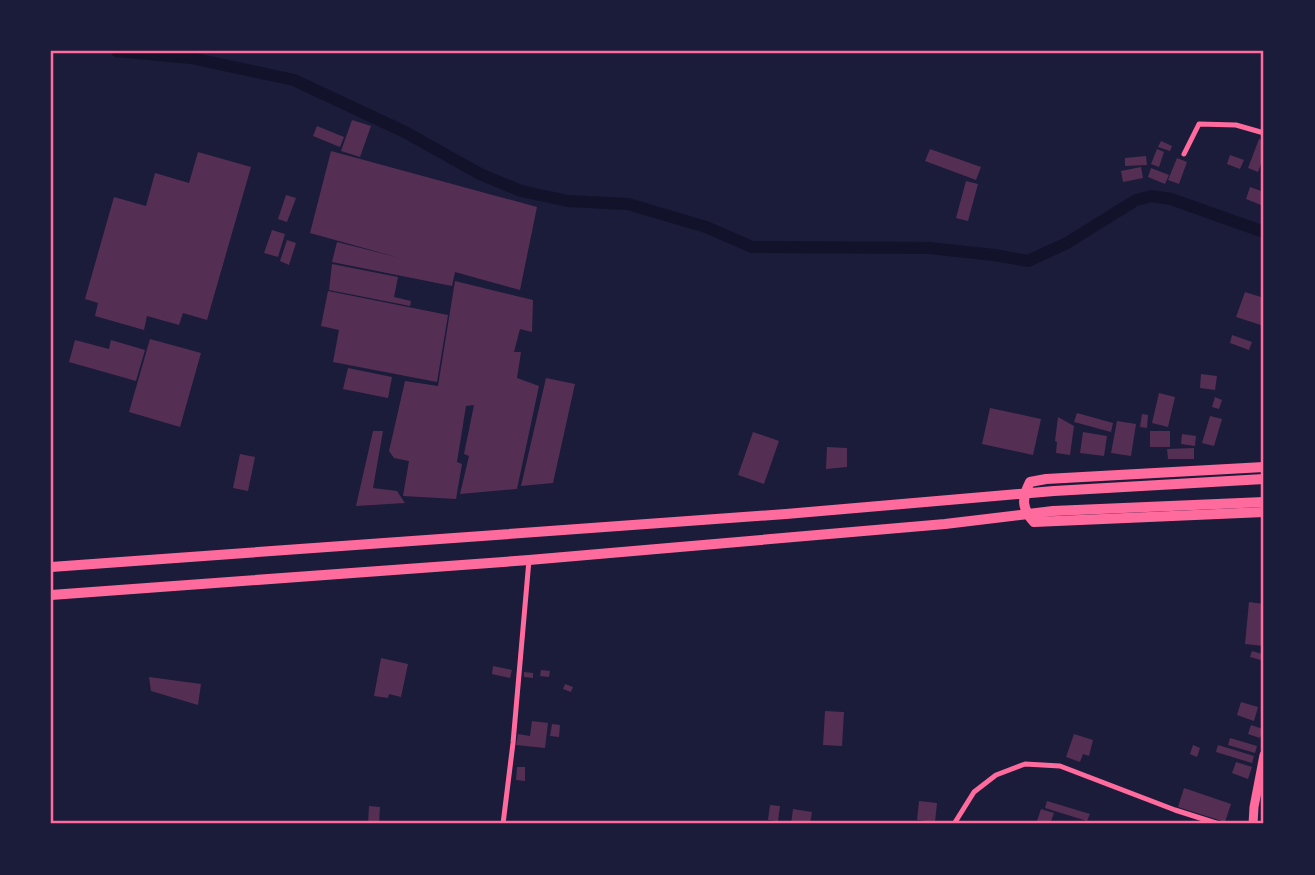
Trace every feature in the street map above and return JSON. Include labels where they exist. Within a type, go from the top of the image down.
[{"type":"highway","points":[[1264,467],[1046,479],[1031,482],[1024,493],[1027,514],[1034,523],[1264,512]]},
{"type":"highway","points":[[51,567],[772,515],[1024,493],[1264,479]]},
{"type":"highway","points":[[51,595],[529,560],[945,524],[1027,514],[1264,502]]},
{"type":"main road","points":[[1253,824],[1264,755]]},
{"type":"street","points":[[1184,154],[1199,124],[1236,125],[1264,133]]},
{"type":"street","points":[[503,824],[529,560]]},
{"type":"street","points":[[954,824],[974,792],[996,775],[1025,764],[1060,766],[1219,824]]},
{"type":"building","points":[[352,120],[371,126],[360,157],[341,151]]},
{"type":"building","points":[[317,126],[344,137],[340,147],[313,136]]},
{"type":"building","points":[[1259,139],[1264,141],[1264,155],[1258,172],[1248,168]]},
{"type":"building","points":[[1161,141],[1172,146],[1170,151],[1158,147]]},
{"type":"building","points":[[930,149],[981,167],[976,180],[925,161]]},
{"type":"building","points":[[1157,149],[1164,152],[1159,167],[1151,164]]},
{"type":"building","points":[[331,151],[537,207],[520,290],[455,272],[452,286],[332,262],[337,242],[400,258],[310,233]]},
{"type":"building","points":[[198,152],[251,167],[207,320],[183,313],[179,325],[147,316],[144,330],[95,316],[98,303],[85,299],[114,197],[146,206],[155,173],[189,183]]},
{"type":"building","points":[[1230,155],[1244,160],[1240,169],[1227,164]]},
{"type":"building","points":[[1146,156],[1147,165],[1125,166],[1125,158]]},
{"type":"building","points":[[1177,158],[1187,162],[1179,184],[1168,180]]},
{"type":"building","points":[[1141,167],[1143,178],[1123,182],[1121,171]]},
{"type":"building","points":[[1151,168],[1169,175],[1165,184],[1148,177]]},
{"type":"building","points":[[966,181],[978,184],[968,221],[956,218]]},
{"type":"building","points":[[1250,187],[1264,192],[1261,205],[1246,199]]},
{"type":"building","points":[[286,195],[296,198],[287,222],[278,219]]},
{"type":"building","points":[[272,230],[285,234],[278,257],[264,253]]},
{"type":"building","points":[[287,240],[296,243],[289,265],[280,261]]},
{"type":"building","points":[[332,264],[398,277],[394,297],[411,301],[410,306],[329,290]]},
{"type":"building","points":[[455,281],[533,300],[532,332],[520,329],[514,352],[521,352],[517,378],[539,386],[517,489],[460,494],[469,456],[464,454],[474,405],[466,406],[457,462],[462,464],[456,499],[403,496],[409,461],[394,458],[389,451],[405,381],[438,386]]},
{"type":"building","points":[[328,291],[448,315],[437,382],[333,362],[339,330],[321,326]]},
{"type":"building","points":[[1245,292],[1264,298],[1264,326],[1236,317]]},
{"type":"building","points":[[1232,335],[1252,342],[1249,350],[1230,343]]},
{"type":"building","points":[[150,339],[201,353],[180,427],[129,412]]},
{"type":"building","points":[[75,340],[109,349],[111,340],[145,350],[136,381],[69,362]]},
{"type":"building","points":[[348,368],[392,377],[388,398],[343,389]]},
{"type":"building","points":[[1201,374],[1217,376],[1215,390],[1200,388]]},
{"type":"building","points":[[546,378],[575,384],[553,483],[521,486]]},
{"type":"building","points":[[1159,393],[1175,397],[1168,427],[1152,423]]},
{"type":"building","points":[[1215,397],[1222,400],[1219,409],[1212,407]]},
{"type":"building","points":[[990,408],[1041,419],[1033,455],[982,444]]},
{"type":"building","points":[[1077,413],[1113,423],[1111,432],[1074,422]]},
{"type":"building","points":[[1142,414],[1148,415],[1147,428],[1140,427]]},
{"type":"building","points":[[1210,416],[1222,419],[1214,446],[1202,443]]},
{"type":"building","points":[[1058,417],[1074,426],[1070,455],[1056,453]]},
{"type":"building","points":[[1117,421],[1136,424],[1131,456],[1111,453]]},
{"type":"building","points":[[373,431],[383,431],[373,488],[397,491],[405,503],[356,506]]},
{"type":"building","points":[[1150,431],[1170,431],[1170,447],[1150,447]]},
{"type":"building","points":[[753,432],[779,441],[764,484],[738,475]]},
{"type":"building","points":[[1083,432],[1107,436],[1104,456],[1080,453]]},
{"type":"building","points":[[1182,434],[1196,436],[1195,446],[1181,444]]},
{"type":"building","points":[[827,447],[847,448],[847,467],[826,469]]},
{"type":"building","points":[[1194,448],[1194,459],[1168,459],[1167,449]]},
{"type":"building","points":[[240,454],[255,457],[248,491],[233,488]]},
{"type":"building","points":[[1249,602],[1264,604],[1264,646],[1245,644]]},
{"type":"building","points":[[1252,651],[1262,654],[1261,660],[1250,657]]},
{"type":"building","points":[[381,658],[408,664],[401,697],[389,694],[388,698],[374,696]]},
{"type":"building","points":[[493,666],[512,670],[510,678],[492,674]]},
{"type":"building","points":[[541,670],[550,671],[549,677],[540,676]]},
{"type":"building","points":[[524,672],[533,673],[533,678],[524,677]]},
{"type":"building","points":[[149,677],[201,684],[198,705],[151,691]]},
{"type":"building","points":[[565,684],[573,687],[571,692],[563,689]]},
{"type":"building","points":[[1241,702],[1258,707],[1254,721],[1237,715]]},
{"type":"building","points":[[825,711],[844,712],[842,746],[823,745]]},
{"type":"building","points":[[532,721],[548,723],[545,748],[516,745],[518,734],[530,736]]},
{"type":"building","points":[[552,724],[560,725],[559,737],[550,736]]},
{"type":"building","points":[[1251,725],[1263,729],[1260,738],[1248,734]]},
{"type":"building","points":[[1074,734],[1093,740],[1089,756],[1083,754],[1080,762],[1066,757]]},
{"type":"building","points":[[1230,738],[1257,746],[1255,753],[1228,745]]},
{"type":"building","points":[[1193,745],[1200,748],[1197,757],[1190,754]]},
{"type":"building","points":[[1218,745],[1254,756],[1252,763],[1216,752]]},
{"type":"building","points":[[1236,762],[1252,767],[1248,779],[1232,773]]},
{"type":"building","points":[[517,767],[525,767],[525,781],[516,780]]},
{"type":"building","points":[[1184,788],[1231,804],[1225,822],[1178,807]]},
{"type":"building","points":[[919,801],[937,803],[935,822],[917,820]]},
{"type":"building","points":[[1047,801],[1090,814],[1087,821],[1045,808]]},
{"type":"building","points":[[770,805],[780,806],[778,821],[768,820]]},
{"type":"building","points":[[369,806],[380,807],[379,824],[368,824]]},
{"type":"building","points":[[793,809],[812,812],[810,824],[791,824]]},
{"type":"building","points":[[1041,809],[1054,813],[1050,824],[1036,824]]},
{"type":"waterway","points":[[117,51],[191,58],[294,80],[405,132],[480,174],[521,191],[568,201],[628,204],[706,227],[752,247],[929,248],[1028,261],[1067,243],[1136,200],[1152,196],[1171,199],[1264,232]]}]
